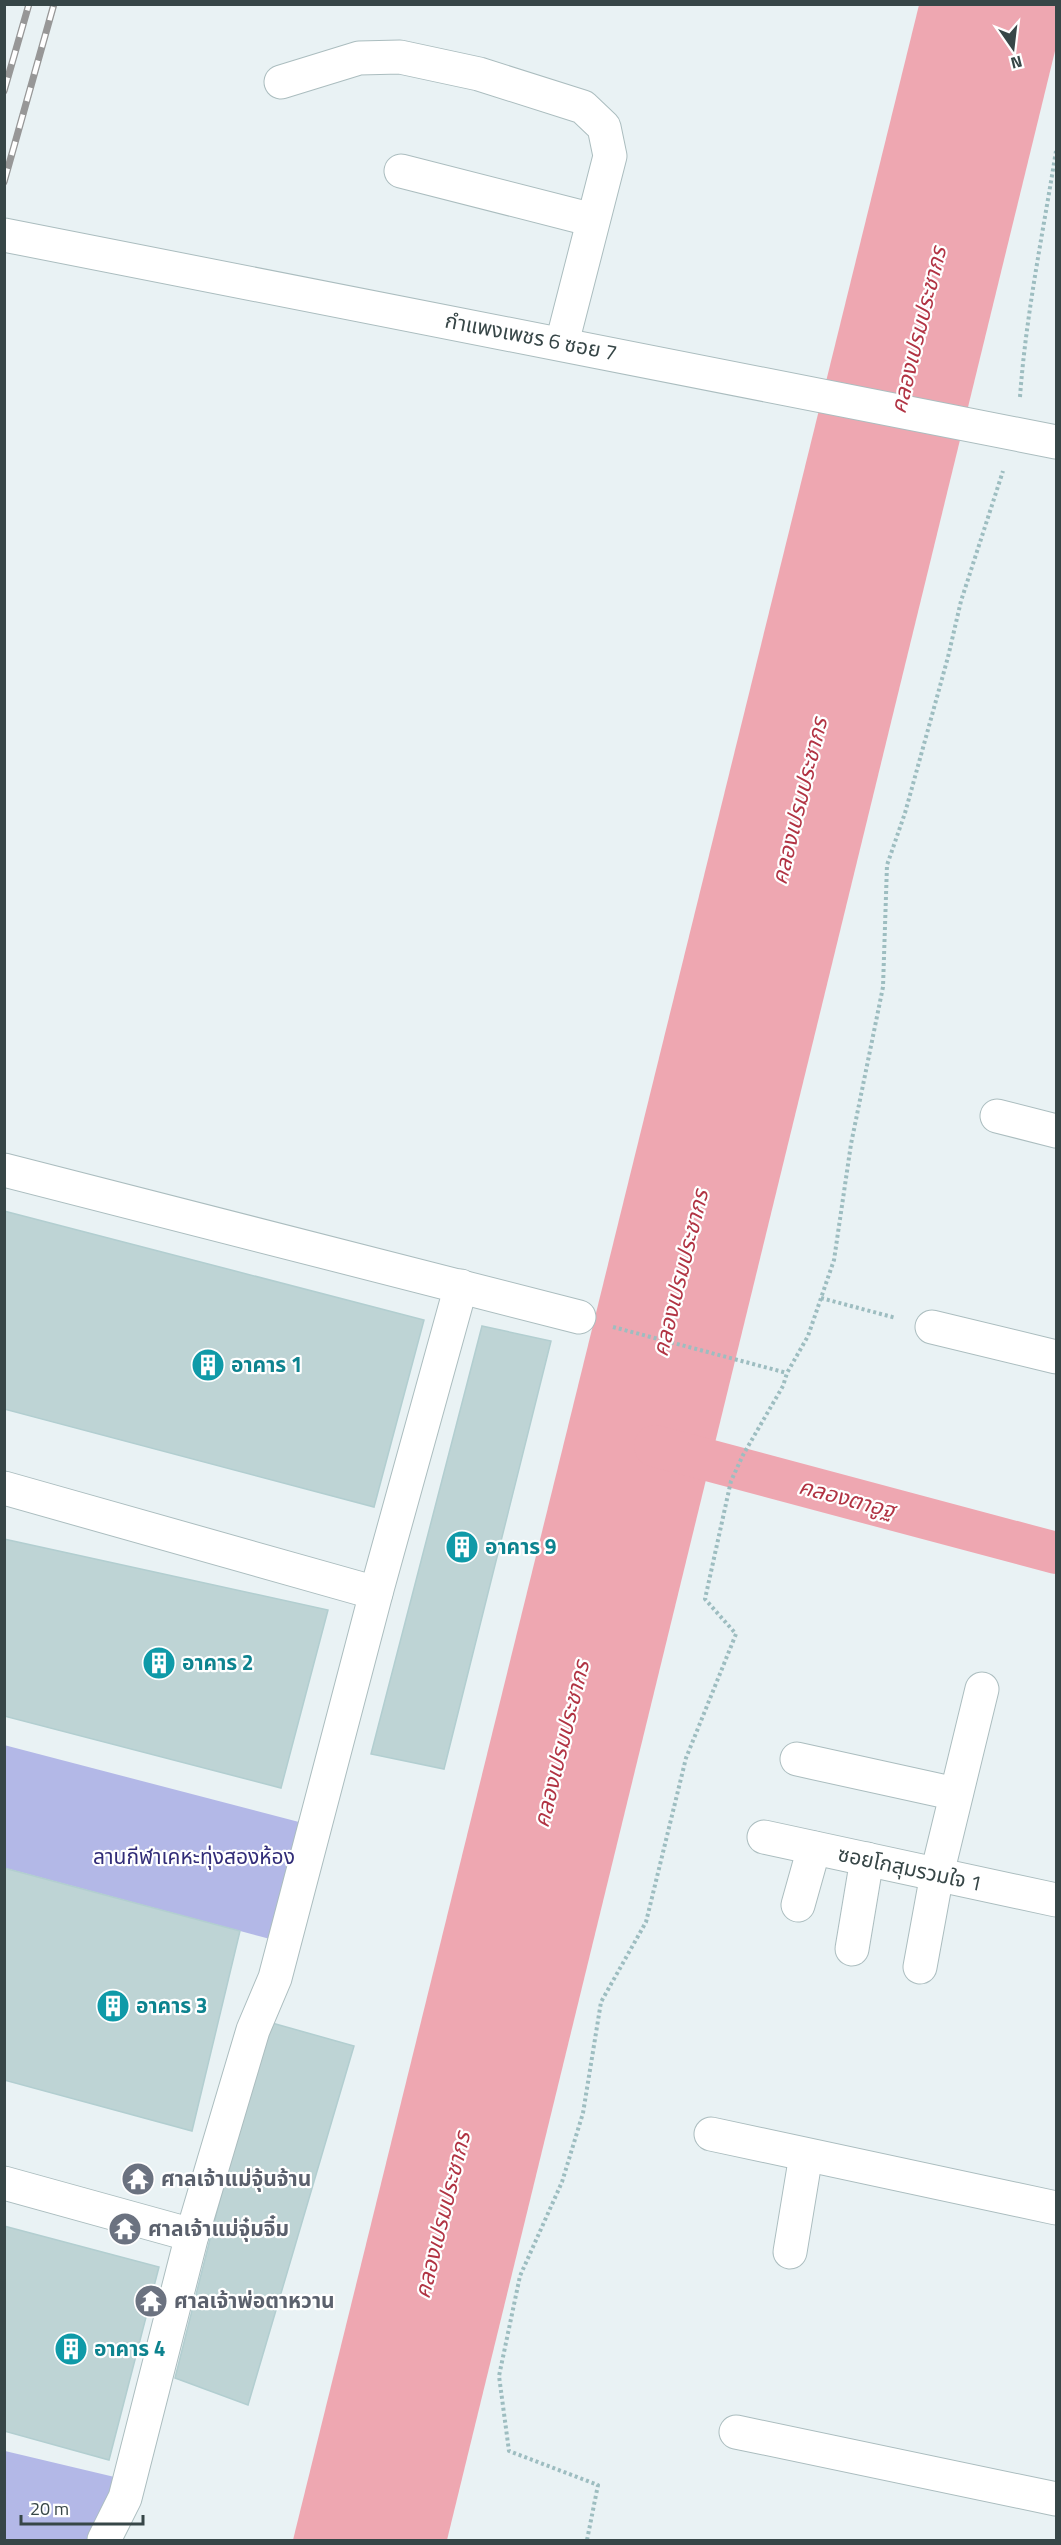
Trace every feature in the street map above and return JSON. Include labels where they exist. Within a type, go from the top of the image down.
[{"type":"street","points":[[281,82],[359,58],[400,57],[479,74],[583,107],[604,127],[610,156],[562,343]]},
{"type":"street","points":[[401,171],[592,220]]},
{"type":"street","name":"กำแพงเพชร 6 ซอย 7","points":[[4,235],[1056,442]]},
{"type":"street","points":[[997,1116],[1056,1131]]},
{"type":"street","points":[[4,1170],[579,1317]]},
{"type":"street","points":[[104,2541],[124,2498],[192,2235],[253,2030],[276,1978],[376,1593],[461,1286]]},
{"type":"street","points":[[932,1327],[1056,1357]]},
{"type":"street","points":[[4,1488],[376,1593]]},
{"type":"street","points":[[920,1967],[937,1874],[982,1689]]},
{"type":"street","points":[[797,1759],[957,1794]]},
{"type":"street","name":"ซอยโกสุมรวมใจ 1","points":[[764,1836],[1056,1900]]},
{"type":"street","points":[[798,1905],[814,1848]]},
{"type":"street","points":[[852,1949],[867,1859]]},
{"type":"street","points":[[711,2134],[1056,2208]]},
{"type":"street","points":[[790,2252],[806,2155]]},
{"type":"street","points":[[4,2183],[192,2235]]},
{"type":"street","points":[[736,2432],[1056,2499]]},
{"type":"path","points":[[587,2541],[598,2485],[509,2451],[499,2376],[520,2276],[562,2182],[583,2113],[600,2002],[646,1922],[686,1758],[736,1634],[705,1599],[731,1481],[743,1455],[783,1386],[786,1373],[808,1336],[834,1260],[851,1144],[883,987],[887,865],[905,813],[948,657],[1003,430],[1041,250],[1056,151]]},
{"type":"path","points":[[821,1298],[932,1327]]},
{"type":"path","points":[[613,1326],[723,1354],[786,1373]]},
{"type":"green space","name":"ลานกีฬาเคหะทุ่งสองห้อง","points":[[4,1745],[299,1822],[270,1939],[5,1868]]},
{"type":"green space","points":[[5,2451],[123,2479],[98,2540],[5,2540]]},
{"type":"water","name":"คลองเปรมประชากร","points":[[919,5],[1056,5],[1056,47],[447,2540],[293,2540]]},
{"type":"building","name":"อาคาร 1","points":[[4,1211],[424,1320],[374,1507],[4,1409]]},
{"type":"building","name":"อาคาร 9","points":[[482,1326],[551,1341],[444,1769],[371,1754]]},
{"type":"building","name":"อาคาร 2","points":[[4,1539],[328,1610],[281,1788],[4,1716]]},
{"type":"building","name":"อาคาร 3","points":[[4,1868],[240,1931],[192,2131],[4,2080]]},
{"type":"building","points":[[265,2021],[354,2046],[248,2405],[175,2378]]},
{"type":"building","name":"อาคาร 4","points":[[4,2226],[159,2267],[109,2460],[4,2431]]},
{"type":"waterway","name":"คลองตาอูฐ","points":[[655,1446],[1056,1553]]},
{"type":"railway","points":[[4,91],[29,4]]},
{"type":"railway","points":[[4,182],[54,4]]},
{"type":"place","name":"อาคาร 1","points":[[208,1365]]},
{"type":"place","name":"อาคาร 9","points":[[462,1547]]},
{"type":"place","name":"อาคาร 2","points":[[159,1663]]},
{"type":"place","name":"อาคาร 3","points":[[113,2006]]},
{"type":"place","name":"ศาลเจ้าแม่จุ้นจ้าน","points":[[138,2179]]},
{"type":"place","name":"ศาลเจ้าแม่จุ๋มจิ๋ม","points":[[125,2229]]},
{"type":"place","name":"ศาลเจ้าพ่อตาหวาน","points":[[151,2301]]},
{"type":"place","name":"อาคาร 4","points":[[71,2349]]}]
